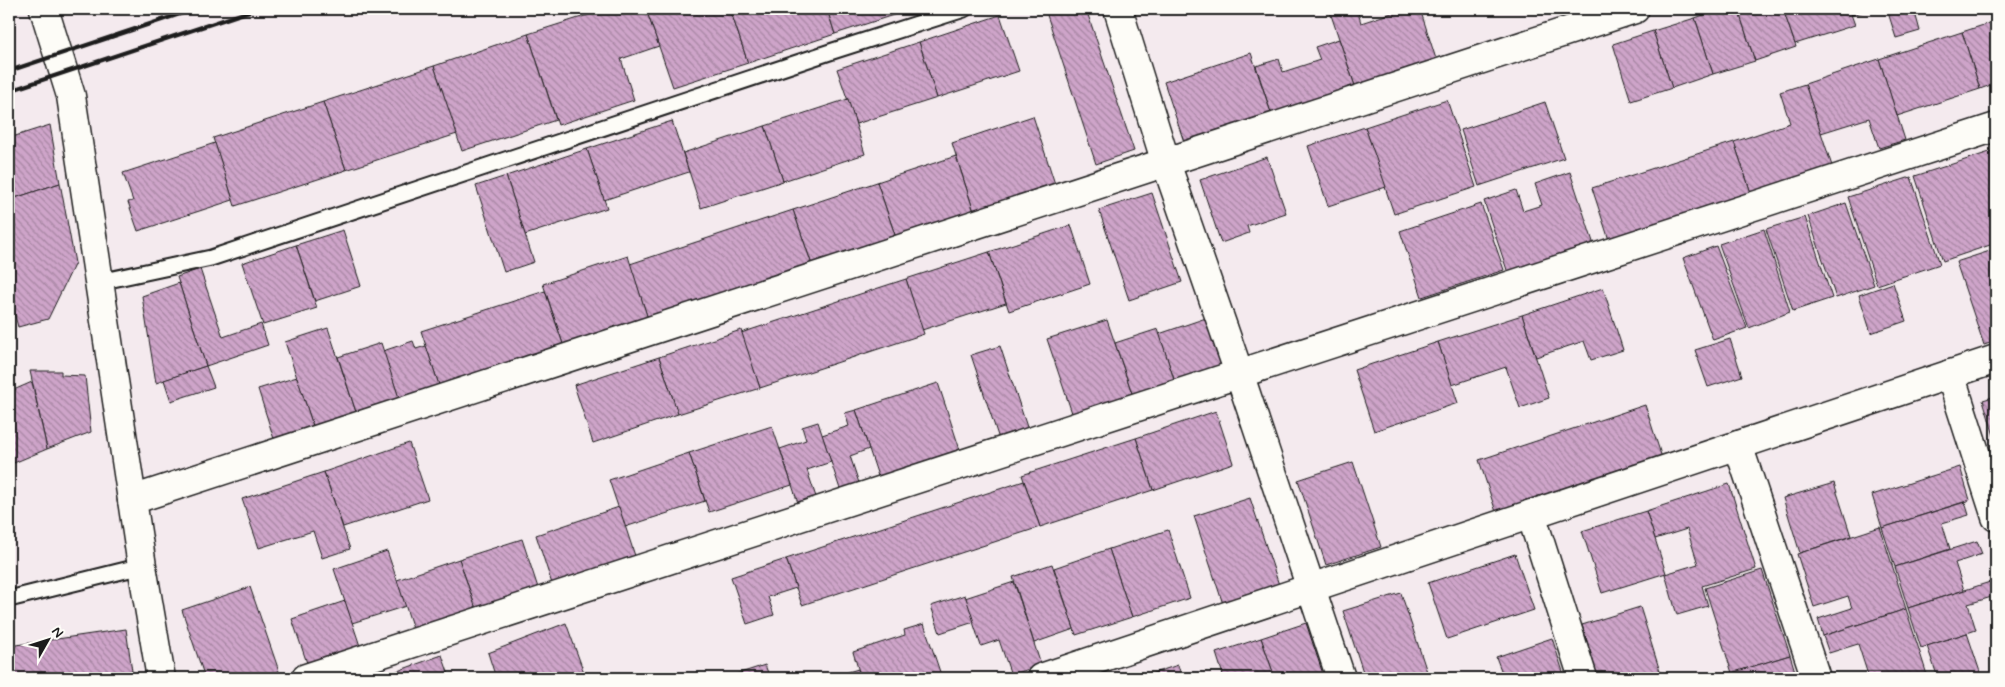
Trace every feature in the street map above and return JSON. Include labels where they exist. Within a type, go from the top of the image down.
[{"type":"street","points":[[44,9],[71,96],[142,566],[162,678]]},
{"type":"street","points":[[1118,9],[1166,163],[1239,373],[1341,678]]},
{"type":"street","points":[[132,500],[1635,9]]},
{"type":"street","points":[[306,678],[1996,127]]},
{"type":"street","points":[[1041,678],[1100,669],[1311,587],[1996,359]]},
{"type":"street","points":[[1950,374],[1996,517]]},
{"type":"street","points":[[1738,445],[1816,678]]},
{"type":"street","points":[[1531,514],[1583,678]]},
{"type":"lane","points":[[99,282],[212,258],[814,57],[964,9]]},
{"type":"lane","points":[[9,599],[142,566]]},
{"type":"building","points":[[607,9],[646,9],[659,46],[621,59],[634,100],[558,125],[528,34]]},
{"type":"building","points":[[646,9],[730,9],[748,63],[673,87]]},
{"type":"building","points":[[730,9],[827,9],[835,34],[748,63]]},
{"type":"building","points":[[827,9],[912,9],[835,34]]},
{"type":"building","points":[[1045,9],[1086,9],[1134,151],[1096,164]]},
{"type":"building","points":[[1329,9],[1357,9],[1361,23],[1404,9],[1420,9],[1436,59],[1355,86]]},
{"type":"building","points":[[1721,9],[1738,9],[1755,61],[1713,74],[1695,18]]},
{"type":"building","points":[[1738,9],[1783,9],[1796,47],[1755,61]]},
{"type":"building","points":[[1783,9],[1849,9],[1855,25],[1795,44]]},
{"type":"building","points":[[1849,9],[1871,9],[1852,15]]},
{"type":"building","points":[[1887,9],[1914,9],[1920,31],[1896,38]]},
{"type":"building","points":[[1000,15],[1019,71],[937,98],[919,42]]},
{"type":"building","points":[[1695,18],[1713,74],[1672,88],[1653,31]]},
{"type":"building","points":[[1996,21],[1996,83],[1980,89],[1962,32]]},
{"type":"building","points":[[1653,31],[1672,88],[1631,101],[1613,44]]},
{"type":"building","points":[[1962,32],[1980,89],[1897,116],[1879,59]]},
{"type":"building","points":[[528,34],[556,120],[462,151],[434,66]]},
{"type":"building","points":[[1339,39],[1355,86],[1271,113],[1256,66],[1279,59],[1283,72],[1320,60],[1315,47]]},
{"type":"building","points":[[919,42],[937,98],[856,124],[837,69]]},
{"type":"building","points":[[1251,53],[1271,113],[1184,142],[1164,82]]},
{"type":"building","points":[[1879,59],[1905,140],[1879,148],[1869,118],[1821,133],[1805,84]]},
{"type":"building","points":[[434,66],[457,134],[346,170],[323,102]]},
{"type":"building","points":[[1805,84],[1833,169],[1752,196],[1734,142],[1790,123],[1780,92]]},
{"type":"building","points":[[848,99],[865,154],[783,181],[765,126]]},
{"type":"building","points":[[1447,100],[1476,187],[1394,214],[1365,127]]},
{"type":"building","points":[[323,102],[346,170],[235,206],[213,138]]},
{"type":"building","points":[[1545,102],[1564,158],[1479,186],[1461,130]]},
{"type":"building","points":[[1033,116],[1055,184],[974,212],[952,143]]},
{"type":"building","points":[[672,121],[689,172],[604,200],[587,149]]},
{"type":"building","points":[[50,125],[60,183],[9,200],[9,138]]},
{"type":"building","points":[[765,126],[783,181],[701,208],[683,153]]},
{"type":"building","points":[[1365,127],[1386,187],[1328,206],[1308,146]]},
{"type":"building","points":[[1734,142],[1752,196],[1610,243],[1592,188]]},
{"type":"building","points":[[215,143],[233,200],[138,231],[128,202],[133,201],[123,173]]},
{"type":"building","points":[[587,149],[607,208],[525,235],[506,176]]},
{"type":"building","points":[[1996,150],[1996,243],[1943,261],[1915,176]]},
{"type":"building","points":[[956,156],[974,212],[896,238],[877,182]]},
{"type":"building","points":[[1267,157],[1286,213],[1247,226],[1249,233],[1221,243],[1200,180]]},
{"type":"building","points":[[1570,172],[1594,245],[1508,273],[1484,201],[1516,190],[1523,211],[1542,205],[1535,184]]},
{"type":"building","points":[[506,176],[534,262],[504,272],[476,186]]},
{"type":"building","points":[[1911,177],[1940,264],[1877,285],[1848,197]]},
{"type":"building","points":[[877,182],[896,238],[812,265],[793,210]]},
{"type":"building","points":[[60,183],[75,263],[48,319],[18,327],[9,294],[9,200]]},
{"type":"building","points":[[1152,193],[1182,282],[1129,300],[1099,210]]},
{"type":"building","points":[[1846,203],[1874,285],[1836,298],[1808,216]]},
{"type":"building","points":[[1481,204],[1504,270],[1422,297],[1400,231]]},
{"type":"building","points":[[793,210],[812,265],[648,319],[630,264]]},
{"type":"building","points":[[1805,217],[1832,298],[1793,311],[1766,229]]},
{"type":"building","points":[[1071,225],[1090,284],[1009,311],[989,252]]},
{"type":"building","points":[[1764,229],[1790,312],[1749,328],[1719,244]]},
{"type":"building","points":[[343,230],[361,286],[315,301],[296,245]]},
{"type":"building","points":[[296,245],[317,308],[263,325],[242,263]]},
{"type":"building","points":[[1716,246],[1747,328],[1713,340],[1683,258]]},
{"type":"building","points":[[1996,249],[1996,341],[1984,345],[1956,262]]},
{"type":"building","points":[[989,252],[1006,303],[922,330],[906,279]]},
{"type":"building","points":[[628,256],[648,319],[564,347],[543,284]]},
{"type":"building","points":[[200,269],[223,337],[261,324],[268,345],[206,366],[177,277]]},
{"type":"building","points":[[906,279],[924,334],[760,388],[741,333]]},
{"type":"building","points":[[179,283],[206,366],[156,383],[142,296]]},
{"type":"building","points":[[1893,283],[1906,321],[1871,333],[1859,295]]},
{"type":"building","points":[[1603,288],[1623,350],[1591,360],[1584,341],[1536,357],[1522,315]]},
{"type":"building","points":[[545,291],[564,347],[440,388],[421,331]]},
{"type":"building","points":[[1522,315],[1549,398],[1520,408],[1506,367],[1452,385],[1438,342]]},
{"type":"building","points":[[1206,318],[1224,373],[1177,388],[1159,334]]},
{"type":"building","points":[[1107,320],[1133,396],[1073,416],[1047,339]]},
{"type":"building","points":[[328,328],[356,412],[313,426],[285,342]]},
{"type":"building","points":[[1158,329],[1175,383],[1133,396],[1115,343]]},
{"type":"building","points":[[741,330],[760,388],[678,414],[659,357]]},
{"type":"building","points":[[1730,339],[1742,376],[1708,387],[1695,350]]},
{"type":"building","points":[[413,341],[416,349],[426,346],[440,388],[400,401],[383,351]]},
{"type":"building","points":[[1438,342],[1458,403],[1374,431],[1354,370]]},
{"type":"building","points":[[381,343],[400,401],[357,415],[338,357]]},
{"type":"building","points":[[1000,346],[1028,430],[999,439],[971,355]]},
{"type":"building","points":[[659,357],[678,414],[593,443],[574,385]]},
{"type":"building","points":[[206,366],[214,387],[171,401],[164,380]]},
{"type":"building","points":[[30,371],[61,371],[61,375],[85,376],[91,432],[47,449]]},
{"type":"building","points":[[297,377],[313,426],[274,439],[258,389]]},
{"type":"building","points":[[32,382],[47,449],[9,465],[9,392]]},
{"type":"building","points":[[938,383],[961,453],[879,479],[856,410]]},
{"type":"building","points":[[1996,396],[1996,442],[1983,400]]},
{"type":"building","points":[[1645,405],[1663,461],[1497,515],[1479,460]]},
{"type":"building","points":[[856,410],[869,449],[850,456],[860,486],[841,492],[822,435],[849,426],[845,413]]},
{"type":"building","points":[[1216,411],[1233,463],[1153,490],[1136,438]]},
{"type":"building","points":[[818,422],[831,462],[807,470],[817,500],[799,506],[780,449],[806,440],[802,427]]},
{"type":"building","points":[[772,426],[792,485],[709,512],[689,453]]},
{"type":"building","points":[[1136,438],[1153,490],[1040,527],[1022,475]]},
{"type":"building","points":[[409,443],[428,499],[343,527],[324,472]]},
{"type":"building","points":[[689,453],[705,501],[625,527],[609,480]]},
{"type":"building","points":[[1353,462],[1381,547],[1326,565],[1298,480]]},
{"type":"building","points":[[1960,467],[1970,500],[1882,528],[1872,495]]},
{"type":"building","points":[[324,472],[350,549],[322,558],[313,531],[259,548],[242,499]]},
{"type":"building","points":[[1024,481],[1040,527],[802,605],[786,559]]},
{"type":"building","points":[[1834,483],[1851,536],[1800,553],[1783,498]]},
{"type":"building","points":[[1729,484],[1756,569],[1702,586],[1708,606],[1677,615],[1665,574],[1698,564],[1687,529],[1655,539],[1646,511]]},
{"type":"building","points":[[1250,498],[1280,588],[1224,607],[1194,516]]},
{"type":"building","points":[[1965,502],[1969,515],[1942,523],[1950,549],[1895,567],[1882,528]]},
{"type":"building","points":[[619,507],[637,562],[554,590],[536,535]]},
{"type":"building","points":[[1646,511],[1666,573],[1602,593],[1582,531]]},
{"type":"building","points":[[1880,527],[1906,609],[1823,636],[1818,619],[1852,608],[1848,596],[1814,607],[1797,554]]},
{"type":"building","points":[[1168,530],[1190,598],[1132,617],[1109,549]]},
{"type":"building","points":[[522,539],[540,594],[478,615],[459,559]]},
{"type":"building","points":[[1977,541],[1982,554],[1955,563],[1964,590],[1908,608],[1895,567]]},
{"type":"building","points":[[1109,549],[1132,617],[1076,635],[1054,568]]},
{"type":"building","points":[[387,551],[406,606],[352,623],[334,569]]},
{"type":"building","points":[[1515,554],[1534,610],[1447,639],[1428,583]]},
{"type":"building","points":[[459,559],[478,615],[415,635],[397,580]]},
{"type":"building","points":[[786,559],[796,588],[768,597],[774,615],[747,624],[731,577]]},
{"type":"building","points":[[1052,564],[1074,629],[1034,643],[1013,577]]},
{"type":"building","points":[[1762,570],[1790,655],[1732,673],[1705,588]]},
{"type":"building","points":[[1014,582],[1041,665],[1011,675],[999,640],[981,646],[965,598]]},
{"type":"building","points":[[1990,582],[1995,596],[1968,604],[1976,630],[1921,648],[1908,608]]},
{"type":"building","points":[[250,587],[279,671],[257,678],[205,678],[182,610]]},
{"type":"building","points":[[1401,593],[1429,678],[1365,678],[1343,611]]},
{"type":"building","points":[[965,595],[974,622],[940,633],[931,606]]},
{"type":"building","points":[[345,601],[361,649],[308,666],[292,619]]},
{"type":"building","points":[[1640,607],[1662,678],[1598,678],[1582,625]]},
{"type":"building","points":[[1906,609],[1928,678],[1869,678],[1858,644],[1829,653],[1823,636]]},
{"type":"building","points":[[566,623],[586,678],[496,678],[488,653]]},
{"type":"building","points":[[1306,623],[1323,674],[1311,678],[1275,678],[1261,638]]},
{"type":"building","points":[[924,624],[942,678],[861,678],[853,652],[905,635],[904,630]]},
{"type":"building","points":[[126,629],[133,678],[9,678],[9,646]]},
{"type":"building","points":[[1967,633],[1982,678],[1938,678],[1927,646]]},
{"type":"building","points":[[1261,638],[1275,678],[1224,678],[1216,653]]},
{"type":"building","points":[[1552,638],[1565,678],[1504,678],[1496,657]]},
{"type":"building","points":[[442,655],[450,678],[378,678]]},
{"type":"building","points":[[1790,655],[1797,678],[1730,678],[1728,674]]},
{"type":"building","points":[[765,665],[770,678],[725,678]]},
{"type":"building","points":[[1178,665],[1182,678],[1138,678]]},
{"type":"building","points":[[858,669],[861,678],[829,678]]},
{"type":"railway","points":[[9,71],[195,9]]},
{"type":"railway","points":[[9,91],[256,9]]}]
